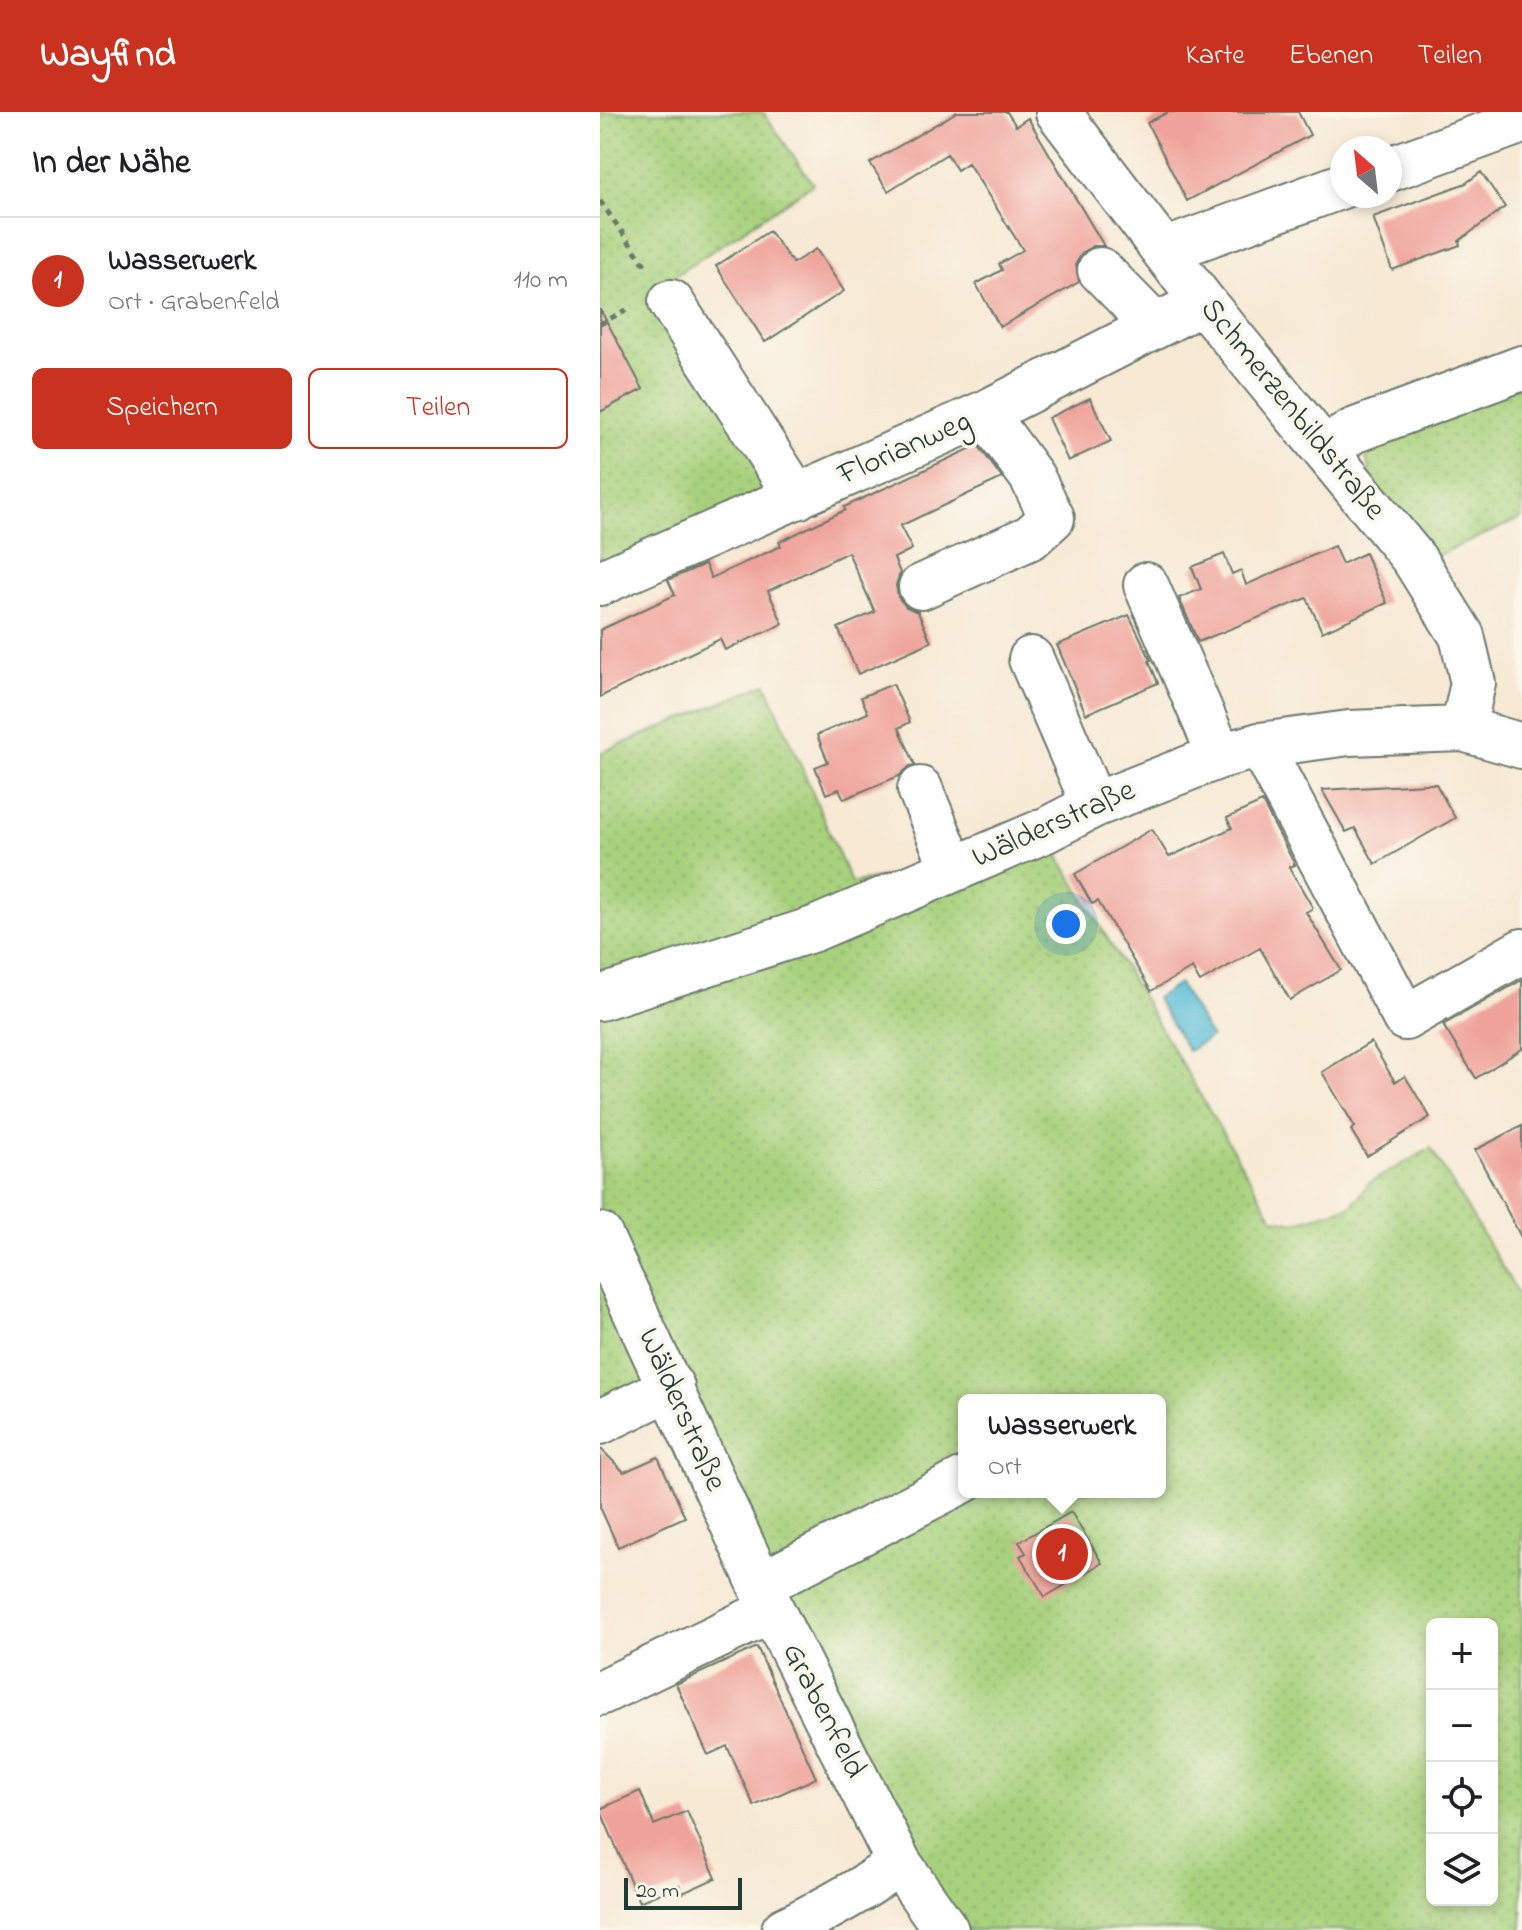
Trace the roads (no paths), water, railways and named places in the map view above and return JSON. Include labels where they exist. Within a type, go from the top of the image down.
[{"type":"street","name":"Schmerzenbildstraße","points":[[1060,113],[1203,302],[1414,559],[1462,636],[1473,683],[1463,729]]},
{"type":"street","points":[[1402,165],[1522,121]]},
{"type":"street","points":[[1164,251],[1330,190]]},
{"type":"street","points":[[1100,270],[1155,326]]},
{"type":"street","points":[[671,302],[797,497]]},
{"type":"street","name":"Florianweg","points":[[600,583],[985,413],[1203,302]]},
{"type":"street","points":[[1325,449],[1353,431],[1522,368]]},
{"type":"street","points":[[921,587],[1031,537],[1052,518],[1032,477],[985,413]]},
{"type":"street","points":[[1146,585],[1240,750],[1405,1018],[1522,951]]},
{"type":"street","points":[[1031,659],[1094,805]]},
{"type":"street","name":"Wälderstraße","points":[[600,998],[814,929],[1046,830],[1094,805],[1240,750],[1349,733],[1463,729],[1522,746]]},
{"type":"street","points":[[920,789],[953,869]]},
{"type":"street","name":"Wälderstraße","points":[[600,1235],[766,1598]]},
{"type":"street","points":[[600,1422],[672,1387]]},
{"type":"street","points":[[766,1598],[958,1484]]},
{"type":"street","name":"Grabenfeld","points":[[600,1693],[766,1598],[899,1863],[946,1930]]},
{"type":"street","points":[[784,1930],[872,1884],[899,1863]]},
{"type":"water","points":[[1179,984],[1211,1037],[1188,1051],[1156,998]]},
{"type":"place","name":"Wasserwerk","points":[[1062,1554]]}]
